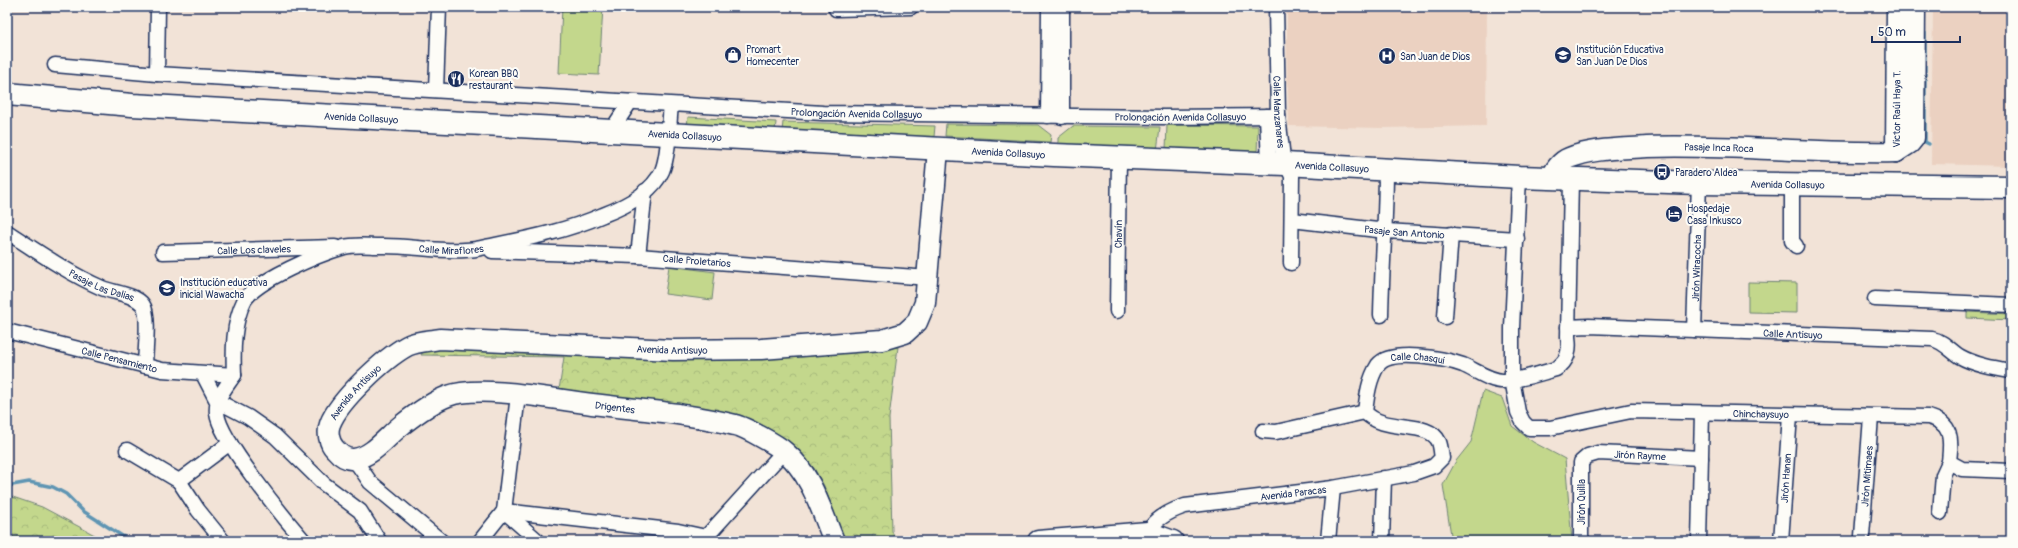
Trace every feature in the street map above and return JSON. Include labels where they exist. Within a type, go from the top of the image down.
[{"type":"main road","name":"Avenida Collasuyo","points":[[7,94],[132,105],[938,149],[1277,164],[1519,177],[1699,183],[2011,187]]},
{"type":"street","points":[[157,74],[158,7]]},
{"type":"street","points":[[436,90],[439,7]]},
{"type":"street","points":[[836,9],[911,7]]},
{"type":"street","points":[[1049,7],[1055,116]]},
{"type":"street","points":[[1055,116],[1062,7]]},
{"type":"street","name":"Calle Manzanares","points":[[1276,7],[1272,116],[1283,158],[1277,164],[1292,176],[1291,263]]},
{"type":"street","name":"Victor Raúl Haya T.","points":[[1896,152],[1910,143],[1914,138],[1906,60],[1897,7]]},
{"type":"street","name":"Victor Raúl Haya T.","points":[[1906,60],[1915,7]]},
{"type":"street","name":"Prolongación Avenida Collasuyo","points":[[55,65],[157,74],[823,113],[1055,116],[1272,116]]},
{"type":"street","points":[[612,131],[630,102]]},
{"type":"street","name":"Calle Miraflores","points":[[234,375],[234,345],[238,318],[244,300],[254,288],[278,273],[345,247],[382,245],[465,250],[510,242],[582,224],[619,209],[645,191],[655,182],[662,170],[671,105]]},
{"type":"street","name":"Pasaje Inca Roca","points":[[1562,178],[1554,171],[1568,158],[1603,150],[1691,145],[1859,153],[1896,152]]},
{"type":"street","name":"Avenida Antisuyo","points":[[354,459],[342,457],[333,447],[329,435],[330,424],[347,398],[377,366],[408,345],[440,339],[673,350],[761,349],[882,340],[905,333],[918,322],[925,303],[929,278],[938,149]]},
{"type":"street","name":"Chavín","points":[[1117,311],[1119,158]]},
{"type":"street","points":[[1381,315],[1386,231],[1386,170]]},
{"type":"street","points":[[1512,380],[1512,328],[1519,177]]},
{"type":"street","points":[[1562,178],[1568,327]]},
{"type":"street","name":"Jirón Wiracocha","points":[[1694,330],[1699,183]]},
{"type":"street","points":[[1792,183],[1792,240],[1796,246]]},
{"type":"street","points":[[638,256],[645,191]]},
{"type":"street","name":"Pasaje San Antonio","points":[[1292,220],[1386,231],[1516,239]]},
{"type":"street","name":"Pasaje Las Dalias","points":[[7,232],[75,274],[102,288],[138,300],[144,306],[146,315],[145,366]]},
{"type":"street","points":[[1445,317],[1451,234]]},
{"type":"street","name":"Calle Los claveles","points":[[163,252],[345,247]]},
{"type":"street","name":"Calle Proletarios","points":[[465,250],[638,256],[929,278]]},
{"type":"street","points":[[1875,300],[2011,305]]},
{"type":"street","name":"Calle Antisuyo","points":[[1568,327],[1589,326],[1932,339],[1939,341],[1960,356],[1986,367],[2011,371]]},
{"type":"street","name":"Calle Chasqui","points":[[1365,412],[1369,383],[1379,364],[1387,358],[1421,356],[1462,364],[1498,380],[1512,380],[1556,369],[1564,364],[1568,356],[1568,327]]},
{"type":"street","name":"Calle Pensamiento","points":[[7,331],[162,370],[234,375]]},
{"type":"street","points":[[203,374],[218,401],[248,417],[275,436],[324,484],[360,512],[379,541]]},
{"type":"street","points":[[234,375],[218,401],[217,414],[220,424],[230,443],[284,518],[304,541]]},
{"type":"street","name":"Chinchaysuyo","points":[[1512,380],[1518,412],[1523,422],[1529,428],[1550,428],[1631,410],[1928,418],[1940,422],[1950,435],[1949,462],[1943,475],[1940,513]]},
{"type":"street","name":"Drigentes","points":[[354,459],[370,452],[402,424],[428,407],[449,396],[470,392],[518,394],[682,415],[737,425],[784,451],[797,464],[810,483],[834,541]]},
{"type":"street","points":[[480,541],[504,511],[518,394]]},
{"type":"street","points":[[1263,431],[1276,432],[1365,412]]},
{"type":"street","name":"Avenida Paracas","points":[[1147,537],[1158,521],[1171,511],[1185,506],[1333,488],[1414,473],[1434,466],[1442,458],[1439,442],[1432,434],[1419,428],[1381,423],[1370,418],[1365,412]]},
{"type":"street","points":[[1699,541],[1702,413]]},
{"type":"street","name":"Jirón Hanan","points":[[1780,541],[1790,415]]},
{"type":"street","name":"Jirón Mitimaes","points":[[1862,536],[1871,417]]},
{"type":"street","points":[[179,481],[230,443]]},
{"type":"street","points":[[128,450],[179,481],[198,510],[223,541]]},
{"type":"street","points":[[504,511],[678,531],[708,539],[784,451]]},
{"type":"street","name":"Jirón Rayme","points":[[1581,462],[1588,456],[1598,453],[1701,458]]},
{"type":"street","points":[[354,459],[370,482],[441,541]]},
{"type":"street","name":"Jirón Quilla","points":[[1581,462],[1583,541]]},
{"type":"street","points":[[1949,462],[1962,469],[2011,471]]},
{"type":"street","points":[[1382,541],[1384,478]]},
{"type":"street","points":[[1328,541],[1333,488]]},
{"type":"street","points":[[504,511],[538,541]]},
{"type":"street","points":[[284,518],[294,541]]},
{"type":"street","points":[[1038,541],[1147,537],[1173,541]]},
{"type":"shaded area","name":"San Juan de Dios","points":[[1287,7],[1487,7],[1486,126],[1383,128],[1289,126]]},
{"type":"shaded area","points":[[1933,7],[2011,7],[2011,166],[1931,164]]},
{"type":"green space","points":[[562,7],[603,7],[599,75],[559,73]]},
{"type":"green space","points":[[688,117],[776,122],[775,131],[687,127]]},
{"type":"green space","points":[[783,122],[935,126],[934,137],[782,131]]},
{"type":"green space","points":[[946,124],[1038,125],[1051,135],[1050,142],[945,136]]},
{"type":"green space","points":[[1167,125],[1258,126],[1257,153],[1166,149]]},
{"type":"green space","points":[[1073,126],[1160,127],[1157,151],[1058,145],[1058,138]]},
{"type":"green space","points":[[669,266],[715,272],[712,300],[665,294]]},
{"type":"green space","points":[[1748,282],[1797,283],[1797,313],[1748,312]]},
{"type":"green space","points":[[1967,312],[2011,314],[2011,320],[1967,318]]},
{"type":"green space","points":[[898,347],[889,418],[892,531],[896,541],[845,541],[824,486],[814,468],[776,436],[559,390],[564,357],[421,355],[425,348],[734,356]]},
{"type":"green space","points":[[1483,391],[1502,398],[1512,426],[1533,442],[1565,459],[1572,541],[1452,541],[1443,485],[1456,461],[1471,442]]},
{"type":"green space","points":[[7,495],[42,507],[106,541],[7,541]]},
{"type":"waterway","points":[[1925,33],[1925,142],[1929,144]]},
{"type":"waterway","points":[[7,486],[29,482],[53,487],[66,494],[83,511],[130,541]]},
{"type":"place","name":"Promart Homecenter","points":[[733,55]]},
{"type":"place","name":"Institución Educativa San Juan De Dios","points":[[1563,55]]},
{"type":"place","name":"San Juan de Dios","points":[[1387,56]]},
{"type":"place","name":"Korean BBQ restaurant","points":[[456,79]]},
{"type":"place","name":"Paradero Aldea","points":[[1662,172]]},
{"type":"place","name":"Hospedaje Casa Inkusco","points":[[1674,214]]},
{"type":"place","name":"Institución educativa inicial Wawacha","points":[[167,288]]}]
